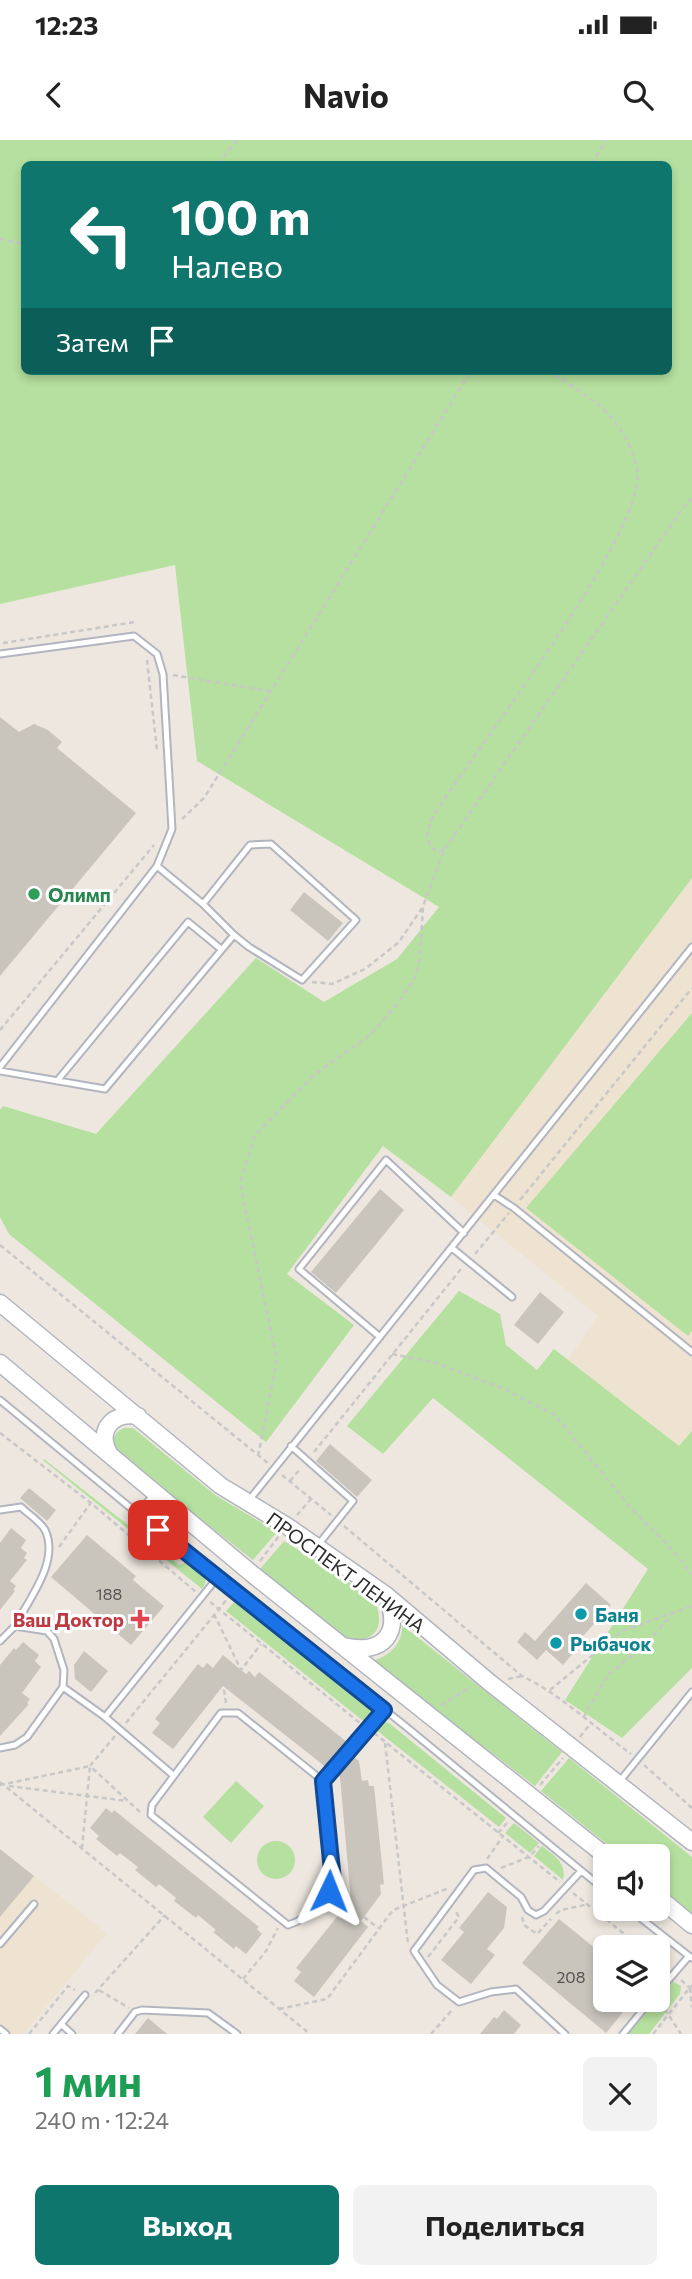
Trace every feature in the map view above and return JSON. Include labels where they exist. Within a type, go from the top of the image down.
[{"type":"main road","name":"ПРОСПЕКТ ЛЕНИНА","points":[[0,1303],[220,1486],[288,1526],[386,1595],[489,1682],[692,1842]]},
{"type":"main road","points":[[0,1363],[251,1573],[593,1846]]},
{"type":"main road","points":[[109,1453],[103,1437],[108,1424],[120,1416],[138,1416]]},
{"type":"main road","points":[[340,1645],[367,1649],[386,1639],[393,1618],[386,1595]]},
{"type":"main road","points":[[670,1907],[692,1924]]},
{"type":"lane","points":[[0,654],[134,636],[157,654],[163,674],[172,829],[157,866],[0,1069],[106,1089],[234,934]]},
{"type":"lane","points":[[157,866],[249,947],[302,981],[356,920],[271,844],[250,845],[203,904]]},
{"type":"lane","points":[[57,1081],[188,922],[221,949]]},
{"type":"lane","points":[[247,1502],[276,1470],[291,1446],[692,947]]},
{"type":"lane","points":[[380,1337],[299,1269],[386,1160],[464,1233]]},
{"type":"lane","points":[[494,1195],[514,1208],[692,1352]]},
{"type":"lane","points":[[452,1248],[512,1297]]},
{"type":"lane","points":[[0,1400],[593,1881]]},
{"type":"lane","points":[[291,1446],[353,1500],[316,1547]]},
{"type":"lane","points":[[138,1514],[155,1492]]},
{"type":"lane","points":[[0,1510],[21,1507],[44,1528],[48,1544],[47,1564],[15,1626],[0,1641]]},
{"type":"lane","points":[[104,1717],[217,1578]]},
{"type":"lane","points":[[0,1748],[15,1745],[27,1737],[63,1687],[64,1670],[54,1639],[47,1632],[15,1626]]},
{"type":"lane","points":[[63,1687],[104,1717],[173,1775]]},
{"type":"lane","points":[[618,1784],[692,1692]]},
{"type":"lane","points":[[323,1781],[384,1710]]},
{"type":"lane","points":[[221,1713],[227,1713],[238,1713],[323,1781],[333,1881],[329,1891],[303,1921],[288,1925],[151,1815],[152,1805],[173,1775],[221,1713]]},
{"type":"lane","points":[[565,2034],[516,1989],[491,1992],[459,2002],[437,1985],[414,1951],[474,1870],[485,1868],[492,1873],[521,1897],[527,1910],[536,1915],[544,1911],[581,1871]]},
{"type":"lane","points":[[0,1944],[34,1904]]},
{"type":"lane","points":[[644,1921],[690,1957],[670,1979]]},
{"type":"lane","points":[[53,2034],[85,1995]]},
{"type":"lane","points":[[118,2034],[135,2012],[142,2010],[208,2013],[237,2034]]},
{"type":"lane","points":[[623,2034],[641,2012]]},
{"type":"lane","points":[[61,2024],[72,2034]]},
{"type":"lane","points":[[0,2029],[6,2034]]},
{"type":"path","points":[[220,161],[237,140]]},
{"type":"path","points":[[594,161],[606,140]]},
{"type":"path","points":[[0,239],[21,243]]},
{"type":"path","points":[[172,829],[204,798],[468,375]]},
{"type":"path","points":[[444,850],[437,851],[430,847],[427,835],[431,820],[571,615],[618,538],[633,502],[638,473],[625,433],[590,397],[554,375]]},
{"type":"path","points":[[302,981],[332,984],[365,969],[399,942],[422,907],[444,850],[683,508],[692,499]]},
{"type":"path","points":[[0,643],[135,622]]},
{"type":"path","points":[[147,660],[157,756]]},
{"type":"path","points":[[163,674],[270,691]]},
{"type":"path","points":[[0,1030],[157,842]]},
{"type":"path","points":[[258,1456],[277,1360],[240,1184],[255,1135],[315,1073],[370,1035],[396,1006],[415,977],[420,957],[422,907]]},
{"type":"path","points":[[290,1481],[692,988]]},
{"type":"path","points":[[392,1354],[436,1363],[502,1388],[555,1415],[630,1507],[692,1574]]},
{"type":"path","points":[[0,1433],[91,1503],[202,1597],[626,1935]]},
{"type":"path","points":[[251,1573],[311,1499]]},
{"type":"path","points":[[47,1564],[91,1503]]},
{"type":"path","points":[[82,1848],[90,1766],[234,1592]]},
{"type":"path","points":[[550,1690],[622,1631],[692,1606]]},
{"type":"path","points":[[583,1718],[607,1676],[646,1644],[673,1613]]},
{"type":"path","points":[[214,1614],[241,1670],[261,1644]]},
{"type":"path","points":[[427,1713],[471,1687],[522,1676]]},
{"type":"path","points":[[227,1713],[224,1690],[232,1681]]},
{"type":"path","points":[[530,1797],[590,1724]]},
{"type":"path","points":[[385,1742],[408,1948]]},
{"type":"path","points":[[2,1784],[90,1766]]},
{"type":"path","points":[[90,1766],[148,1819],[151,1815]]},
{"type":"path","points":[[2,1784],[127,1801]]},
{"type":"path","points":[[2,1784],[310,2034]]},
{"type":"path","points":[[485,1868],[487,1857],[503,1836]]},
{"type":"path","points":[[492,1873],[529,1857],[544,1840]]},
{"type":"path","points":[[279,2009],[327,1999],[393,1910],[403,1904],[463,1884]]},
{"type":"path","points":[[329,1891],[358,1913]]},
{"type":"path","points":[[522,1913],[523,1925],[537,1934],[561,1910],[587,1905]]},
{"type":"path","points":[[426,1961],[459,1917],[455,1906]]},
{"type":"path","points":[[555,1906],[553,1911],[556,1914]]},
{"type":"path","points":[[29,2034],[68,1986],[85,1995],[96,1993],[165,1915]]},
{"type":"path","points":[[364,1917],[379,1929]]},
{"type":"path","points":[[243,1979],[266,1951],[279,1926]]},
{"type":"path","points":[[691,1986],[692,2007]]},
{"type":"path","points":[[653,2034],[691,1986]]},
{"type":"path","points":[[99,1990],[135,2012]]},
{"type":"path","points":[[451,2002],[453,2009]]},
{"type":"path","points":[[431,2034],[459,2002]]},
{"type":"path","points":[[669,2013],[681,2034]]},
{"type":"shaded area","points":[[692,878],[692,1456],[568,1360],[598,1316],[451,1197]]},
{"type":"shaded area","points":[[0,1849],[107,1933],[24,2034],[0,2034]]},
{"type":"green space","points":[[0,140],[692,140],[692,878],[451,1197],[383,1146],[287,1274],[354,1325],[266,1442],[9,1234],[0,1217],[0,1110],[3,1106],[96,1134],[256,958],[324,1002],[397,959],[439,907],[197,761],[175,565],[0,604]]},
{"type":"green space","points":[[692,1013],[692,1331],[688,1336],[526,1208]]},
{"type":"green space","points":[[459,1291],[500,1314],[506,1345],[537,1370],[554,1349],[679,1446],[692,1431],[692,1668],[622,1738],[565,1700],[648,1569],[433,1398],[383,1454],[347,1426]]},
{"type":"green space","points":[[124,1428],[133,1428],[215,1495],[277,1532],[253,1560],[114,1452],[114,1438],[117,1432]]},
{"type":"green space","points":[[43,1460],[179,1565],[189,1561],[206,1576],[202,1589]]},
{"type":"green space","points":[[284,1541],[344,1578],[376,1604],[379,1621],[374,1633],[362,1639],[345,1640],[260,1569]]},
{"type":"green space","points":[[236,1600],[372,1710],[373,1716],[367,1724],[226,1611]]},
{"type":"green space","points":[[402,1625],[562,1752],[535,1786],[372,1661],[394,1648],[400,1638]]},
{"type":"green space","points":[[384,1722],[389,1723],[506,1818],[499,1827],[375,1729]]},
{"type":"green space","points":[[569,1758],[692,1857],[692,1913],[670,1895],[670,1844],[607,1844],[541,1791]]},
{"type":"green space","points":[[236,1781],[264,1806],[231,1843],[203,1817]]},
{"type":"green space","points":[[514,1823],[539,1843],[530,1853],[505,1833]]},
{"type":"green space","points":[[276,1841],[289,1847],[295,1860],[289,1873],[276,1879],[263,1873],[257,1860],[263,1847]]},
{"type":"green space","points":[[542,1846],[561,1864],[563,1880],[534,1856]]},
{"type":"green space","points":[[672,1981],[681,1986],[680,1994],[670,2007]]},
{"type":"green space","points":[[646,2012],[666,2012],[649,2034],[627,2034]]},
{"type":"building","name":"Олимп","points":[[0,717],[19,732],[34,724],[48,730],[62,742],[57,748],[136,813],[0,976]]},
{"type":"building","points":[[304,892],[343,923],[328,941],[290,910]]},
{"type":"building","points":[[380,1189],[404,1210],[336,1293],[311,1272]]},
{"type":"building","points":[[540,1292],[564,1312],[538,1344],[514,1325]]},
{"type":"building","points":[[330,1444],[372,1480],[357,1497],[316,1461]]},
{"type":"building","points":[[29,1488],[56,1510],[47,1521],[20,1498]]},
{"type":"building","points":[[11,1528],[26,1540],[21,1548],[27,1553],[24,1558],[27,1560],[10,1581],[16,1586],[13,1590],[15,1591],[0,1610],[0,1543]]},
{"type":"building","points":[[87,1535],[136,1576],[133,1580],[164,1606],[131,1645],[51,1577]]},
{"type":"building","points":[[586,1583],[611,1605],[576,1644],[579,1646],[563,1665],[546,1650],[537,1660],[517,1642],[525,1632],[535,1641]]},
{"type":"building","points":[[23,1642],[39,1655],[35,1661],[41,1667],[22,1693],[30,1699],[27,1703],[29,1704],[0,1736],[0,1665],[14,1648],[16,1650]]},
{"type":"building","points":[[84,1651],[108,1671],[91,1692],[75,1679],[74,1665]]},
{"type":"building","points":[[223,1655],[246,1674],[249,1671],[255,1677],[259,1672],[347,1742],[327,1768],[223,1686],[173,1749],[152,1733],[160,1723],[155,1719],[198,1664],[203,1668],[207,1663],[213,1668]]},
{"type":"building","points":[[352,1755],[359,1761],[362,1781],[368,1780],[369,1786],[374,1786],[384,1884],[380,1885],[381,1894],[361,1921],[368,1927],[314,1997],[294,1981],[301,1972],[296,1968],[340,1913],[353,1924],[340,1777],[336,1774]]},
{"type":"building","points":[[106,1808],[112,1813],[114,1810],[259,1927],[257,1929],[262,1934],[246,1954],[236,1946],[234,1949],[198,1915],[196,1918],[174,1901],[176,1898],[159,1884],[156,1887],[135,1870],[138,1867],[120,1853],[117,1856],[96,1839],[99,1836],[90,1828]]},
{"type":"building","points":[[0,1849],[34,1876],[0,1917]]},
{"type":"building","points":[[488,1892],[507,1907],[504,1928],[487,1949],[495,1955],[471,1984],[441,1960],[464,1932],[459,1928]]},
{"type":"building","points":[[559,1919],[593,1946],[593,2012],[623,2012],[606,2033],[522,1963]]},
{"type":"building","points":[[504,2010],[521,2025],[514,2034],[480,2034],[494,2017],[497,2019]]},
{"type":"building","points":[[148,2018],[167,2034],[135,2034]]},
{"type":"place","name":"Олимп","points":[[34,894]]},
{"type":"place","name":"Баня","points":[[581,1614]]},
{"type":"place","name":"Ваш Доктор","points":[[140,1619]]},
{"type":"place","name":"Рыбачок","points":[[556,1643]]},
{"type":"route","points":[[158,1530],[384,1710],[323,1781],[333,1881],[329,1891]]}]
